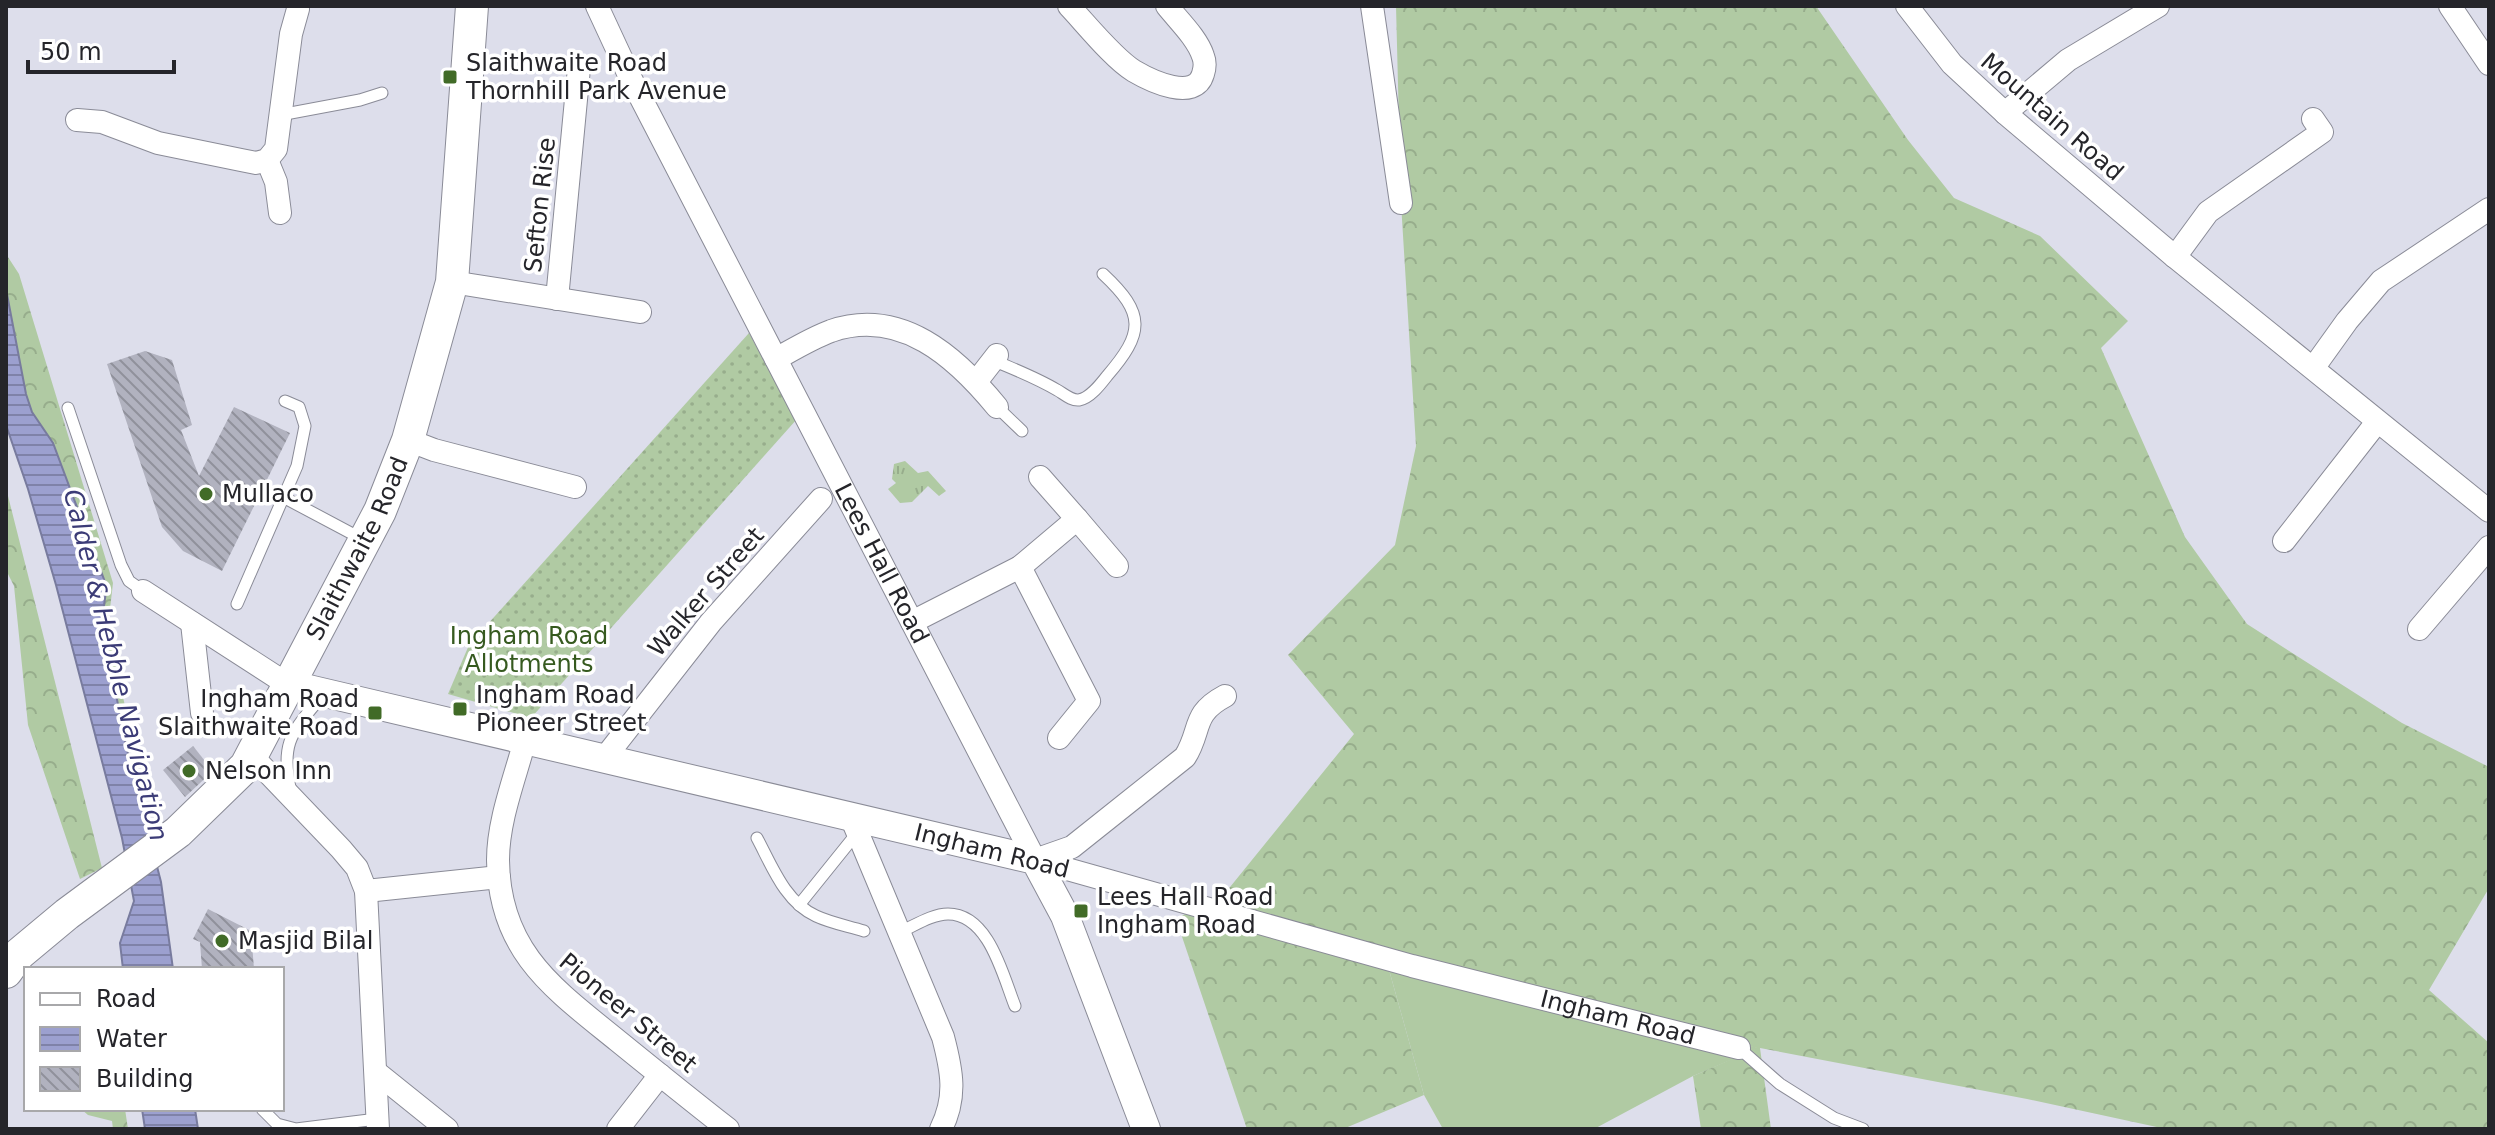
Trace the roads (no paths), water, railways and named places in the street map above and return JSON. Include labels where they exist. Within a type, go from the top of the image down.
[{"type":"main road","name":"Slaithwaite Road","points":[[6,972],[19,954],[178,832],[246,766],[380,511],[408,440],[452,282],[472,6]]},
{"type":"street","name":"Lees Hall Road","points":[[597,6],[1065,916],[1146,1129]]},
{"type":"street","points":[[1069,6],[1130,69],[1152,81],[1193,87],[1201,82],[1205,68],[1203,56],[1167,6]]},
{"type":"street","points":[[1372,6],[1401,203]]},
{"type":"street","name":"Mountain Road","points":[[1907,6],[1952,64],[2005,113],[2175,257],[2489,511]]},
{"type":"street","points":[[2005,113],[2068,60],[2158,6]]},
{"type":"street","points":[[2450,6],[2486,52]]},
{"type":"street","points":[[77,120],[102,122],[158,143],[256,163],[267,160],[276,149],[291,34],[298,7]]},
{"type":"street","name":"Sefton Rise","points":[[557,299],[579,68]]},
{"type":"street","points":[[2175,257],[2208,212],[2322,132],[2313,119]]},
{"type":"street","points":[[267,160],[276,182],[280,213]]},
{"type":"street","points":[[2314,367],[2381,281],[2489,209]]},
{"type":"street","points":[[452,282],[640,312]]},
{"type":"street","points":[[776,359],[833,330],[880,325],[923,338],[935,346],[976,382],[997,407]]},
{"type":"street","points":[[976,382],[996,358]]},
{"type":"street","points":[[2284,541],[2377,422]]},
{"type":"street","points":[[408,440],[434,450],[575,487]]},
{"type":"street","points":[[1040,477],[1117,566]]},
{"type":"street","name":"Walker Street","points":[[603,760],[711,622],[821,499]]},
{"type":"street","points":[[912,622],[1020,567],[1077,519]]},
{"type":"street","points":[[2419,629],[2489,547]]},
{"type":"street","points":[[1020,567],[1089,701],[1059,738]]},
{"type":"street","points":[[143,591],[287,684]]},
{"type":"street","points":[[192,623],[202,713]]},
{"type":"street","name":"Ingham Road","points":[[287,684],[525,740],[854,825],[1035,860],[1412,966],[1739,1048]]},
{"type":"street","points":[[1035,860],[1072,847],[1185,757],[1192,746],[1201,715],[1225,696]]},
{"type":"street","name":"Pioneer Street","points":[[525,740],[499,840],[499,877],[512,927],[533,965],[550,986],[728,1129]]},
{"type":"street","points":[[251,755],[357,868],[366,891],[378,1124]]},
{"type":"street","points":[[854,825],[943,1037],[953,1075],[952,1103],[941,1129]]},
{"type":"street","points":[[366,891],[499,877]]},
{"type":"street","points":[[376,1072],[447,1129]]},
{"type":"street","points":[[618,1129],[660,1075]]},
{"type":"lane","points":[[280,115],[382,93]]},
{"type":"lane","points":[[996,358],[1071,398],[1079,400],[1090,394],[1133,343],[1136,327],[1124,294],[1103,274]]},
{"type":"lane","points":[[237,604],[297,466],[305,426],[299,407],[285,401]]},
{"type":"lane","points":[[997,407],[1022,431]]},
{"type":"lane","points":[[68,408],[121,565],[129,581],[143,591]]},
{"type":"lane","points":[[283,497],[365,540]]},
{"type":"lane","points":[[293,800],[287,753],[291,734],[324,692]]},
{"type":"lane","points":[[799,905],[854,825]]},
{"type":"lane","points":[[757,838],[784,889],[799,905],[815,916],[864,931]]},
{"type":"lane","points":[[900,932],[946,914],[960,917],[980,930],[993,951],[1015,1006]]},
{"type":"lane","points":[[1739,1048],[1780,1084],[1834,1118],[1863,1129]]},
{"type":"lane","points":[[264,1111],[277,1124],[296,1129],[378,1124]]},
{"type":"water","points":[[6,289],[32,412],[53,443],[105,582],[102,622],[126,746],[161,882],[173,967],[123,967],[120,943],[134,901],[122,838],[56,585],[6,425]]},
{"type":"water","points":[[142,1111],[195,1111],[198,1129],[145,1129]]},
{"type":"place","name":"Slaithwaite Road Thornhill Park Avenue","points":[[450,77]]},
{"type":"place","name":"Mullaco","points":[[206,494]]},
{"type":"place","name":"Ingham Road Pioneer Street","points":[[460,709]]},
{"type":"place","name":"Ingham Road Slaithwaite Road","points":[[375,713]]},
{"type":"place","name":"Nelson Inn","points":[[189,771]]},
{"type":"place","name":"Lees Hall Road Ingham Road","points":[[1081,911]]},
{"type":"place","name":"Masjid Bilal","points":[[222,941]]},
{"type":"park label","name":"Ingham Road Allotments","points":[[529,650]]},
{"type":"water label","name":"Calder & Hebble Navigation","points":[[116,665]]}]
